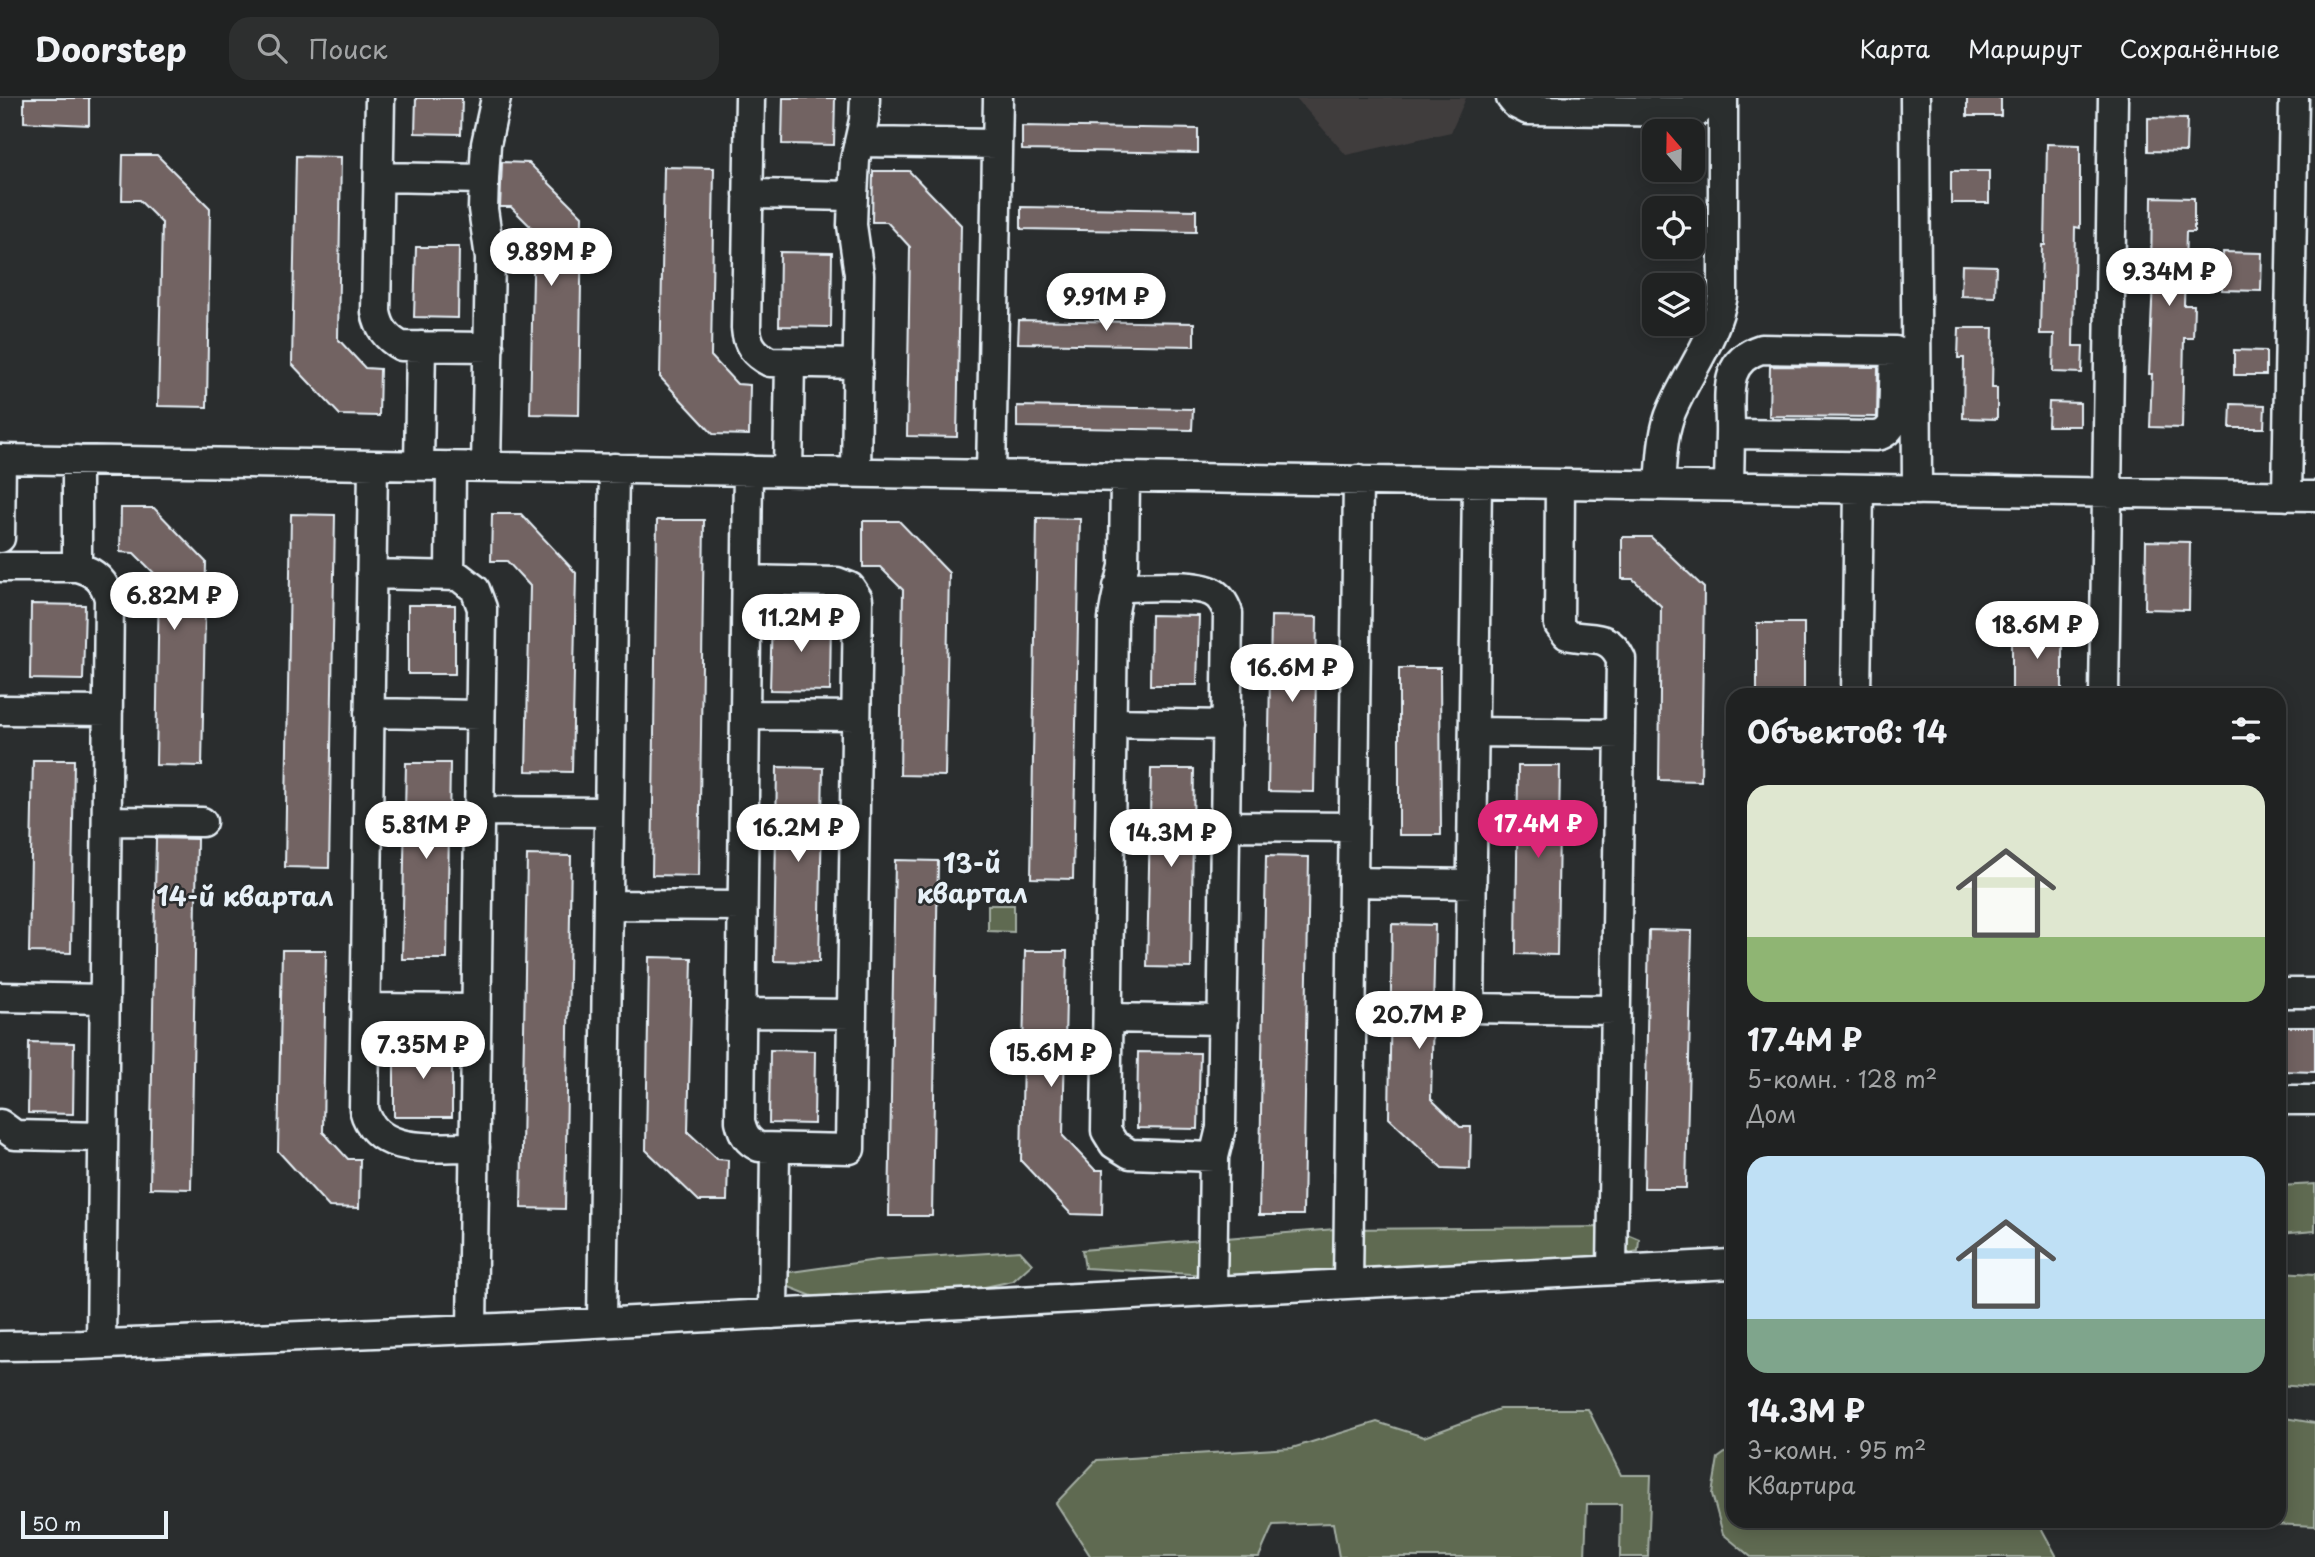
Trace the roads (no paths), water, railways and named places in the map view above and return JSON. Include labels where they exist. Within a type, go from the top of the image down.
[{"type":"street","points":[[380,98],[378,320],[381,328],[393,342],[401,346],[489,347]]},
{"type":"street","points":[[486,467],[490,258],[483,209],[486,144],[495,98]]},
{"type":"street","points":[[750,98],[747,337],[754,352],[770,362],[858,364]]},
{"type":"street","points":[[856,472],[859,264],[852,225],[852,195],[865,98]]},
{"type":"street","points":[[991,475],[998,98]]},
{"type":"street","points":[[1511,98],[1528,110],[1710,105],[1723,295],[1715,328],[1671,412],[1665,436],[1660,485]]},
{"type":"street","points":[[1914,98],[1905,351],[1917,490]]},
{"type":"street","points":[[2104,688],[2113,98]]},
{"type":"street","points":[[2287,496],[2294,98]]},
{"type":"street","points":[[859,142],[997,144]]},
{"type":"street","points":[[379,177],[484,179]]},
{"type":"street","points":[[748,194],[852,195]]},
{"type":"street","points":[[419,465],[421,346]]},
{"type":"street","points":[[1729,486],[1731,377],[1734,366],[1748,353],[1761,349],[1905,351]]},
{"type":"street","points":[[1730,434],[1883,435],[1893,423],[1905,351]]},
{"type":"street","points":[[788,471],[790,363]]},
{"type":"street","points":[[0,538],[1,458],[2315,496]]},
{"type":"street","points":[[77,567],[78,460]]},
{"type":"street","points":[[373,464],[364,1109],[369,1124],[377,1133],[395,1144],[475,1147]]},
{"type":"street","points":[[450,574],[452,466]]},
{"type":"street","points":[[602,1322],[614,468]]},
{"type":"street","points":[[747,580],[844,583],[858,598],[850,1149],[759,1147],[743,1135],[740,1121],[748,470]]},
{"type":"street","points":[[1125,477],[1124,566],[1113,619],[1106,1131],[1114,1144],[1124,1152],[1140,1156],[1214,1157]]},
{"type":"street","points":[[1348,1284],[1358,481]]},
{"type":"street","points":[[1477,483],[1470,1008],[1616,1010]]},
{"type":"street","points":[[1560,484],[1559,625],[1567,635],[1604,640],[1617,650],[1620,659],[1612,1270]]},
{"type":"street","points":[[1856,688],[1859,489]]},
{"type":"street","points":[[0,567],[77,567],[99,578],[110,599],[101,1344]]},
{"type":"street","points":[[371,574],[450,574],[466,580],[475,589],[482,608],[472,1329]]},
{"type":"street","points":[[1118,587],[1200,588],[1220,598],[1228,613],[1221,1133],[1214,1157],[1212,1291]]},
{"type":"street","points":[[0,709],[108,711]]},
{"type":"street","points":[[369,713],[480,715]]},
{"type":"street","points":[[745,715],[856,716]]},
{"type":"street","points":[[1112,723],[1227,725]]},
{"type":"street","points":[[1474,732],[1620,734]]},
{"type":"street","points":[[479,811],[609,812]]},
{"type":"street","points":[[107,821],[202,822]]},
{"type":"street","points":[[1225,825],[1354,827]]},
{"type":"street","points":[[1353,882],[1472,884]]},
{"type":"street","points":[[608,905],[742,906]]},
{"type":"street","points":[[2286,993],[2315,993]]},
{"type":"street","points":[[0,997],[105,999]]},
{"type":"street","points":[[365,1008],[476,1009]]},
{"type":"street","points":[[741,1013],[852,1014]]},
{"type":"street","points":[[1108,1018],[1223,1020]]},
{"type":"street","points":[[2286,1100],[2315,1100]]},
{"type":"street","points":[[0,1124],[15,1135],[103,1137]]},
{"type":"street","points":[[773,1314],[775,1149]]},
{"type":"street","points":[[0,1346],[472,1329],[1726,1264]]},
{"type":"district","name":"13-й квартал","points":[[972,879]]},
{"type":"district","name":"14-й квартал","points":[[245,897]]}]
